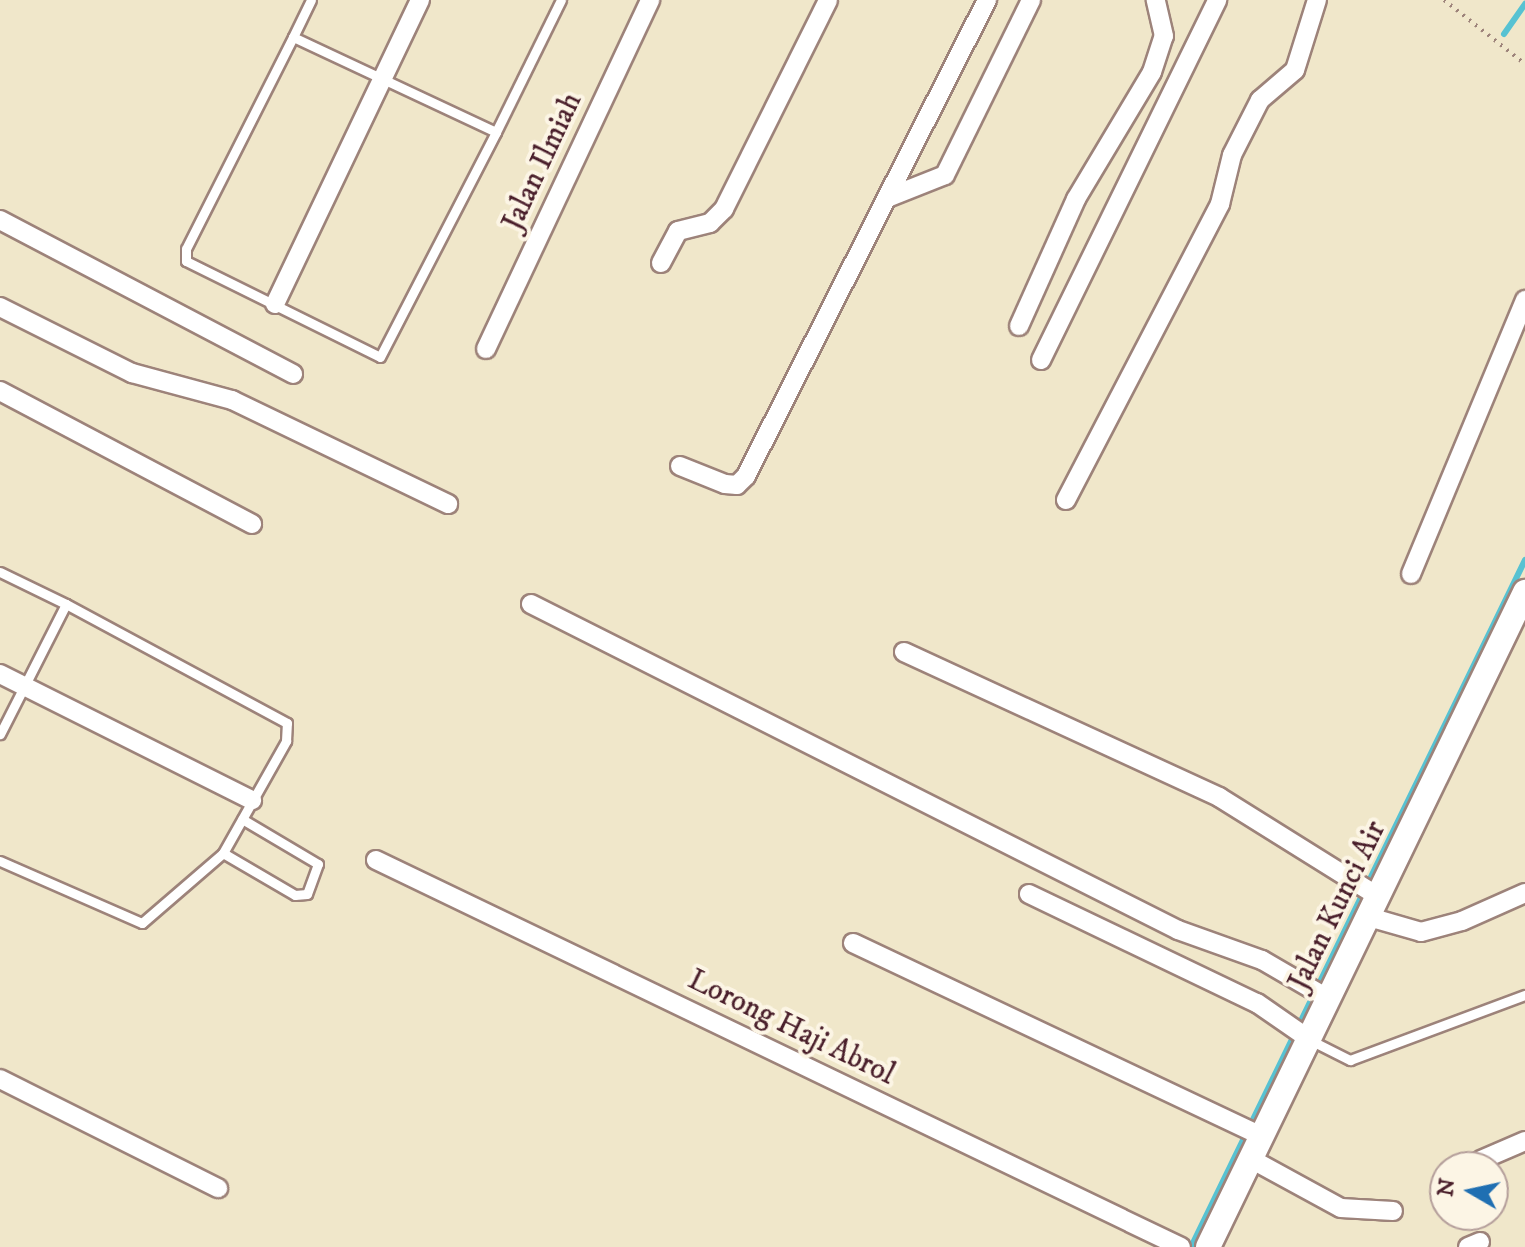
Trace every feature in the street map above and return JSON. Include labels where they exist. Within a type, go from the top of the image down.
[{"type":"street","points":[[275,304],[420,0]]},
{"type":"street","name":"Jalan Ilmiah","points":[[486,349],[650,0]]},
{"type":"street","points":[[661,263],[678,231],[710,223],[724,209],[828,0]]},
{"type":"street","points":[[680,466],[725,484],[737,485],[746,476],[987,0]]},
{"type":"street","points":[[887,198],[945,175],[1031,0]]},
{"type":"street","points":[[1019,326],[1076,199],[1152,72],[1164,36],[1156,0]]},
{"type":"street","points":[[1041,360],[1217,0]]},
{"type":"street","points":[[1066,500],[1220,204],[1232,155],[1260,100],[1295,70],[1317,0]]},
{"type":"street","points":[[0,220],[293,374]]},
{"type":"street","points":[[1411,574],[1525,300]]},
{"type":"street","points":[[0,307],[132,373],[232,400],[448,504]]},
{"type":"street","points":[[0,391],[252,524]]},
{"type":"street","name":"Jalan Kunci Air","points":[[1208,1247],[1251,1159],[1253,1131],[1525,592]]},
{"type":"street","points":[[531,604],[1178,930],[1262,960],[1320,994]]},
{"type":"street","points":[[904,652],[1219,797],[1421,932],[1462,921],[1525,893]]},
{"type":"street","points":[[0,674],[252,800]]},
{"type":"street","name":"Lorong Haji Abrol","points":[[376,860],[1181,1247]]},
{"type":"street","points":[[1029,894],[1257,1003],[1301,1033]]},
{"type":"street","points":[[853,943],[1253,1131]]},
{"type":"street","points":[[0,1079],[218,1188]]},
{"type":"street","points":[[1502,1151],[1525,1141]]},
{"type":"street","points":[[1251,1159],[1338,1207],[1393,1211]]},
{"type":"lane","points":[[311,0],[184,255],[186,261],[380,357],[561,0]]},
{"type":"lane","points":[[293,37],[496,132]]},
{"type":"lane","points":[[0,572],[66,604],[287,723],[286,741],[223,853],[142,923],[0,861]]},
{"type":"lane","points":[[0,734],[66,604]]},
{"type":"lane","points":[[223,853],[295,895],[307,894],[318,864],[242,819]]},
{"type":"lane","points":[[1301,1033],[1350,1060],[1525,995]]},
{"type":"path","points":[[1444,0],[1525,64]]},
{"type":"waterway","points":[[1504,34],[1525,4]]},
{"type":"waterway","points":[[1191,1247],[1525,560]]}]
